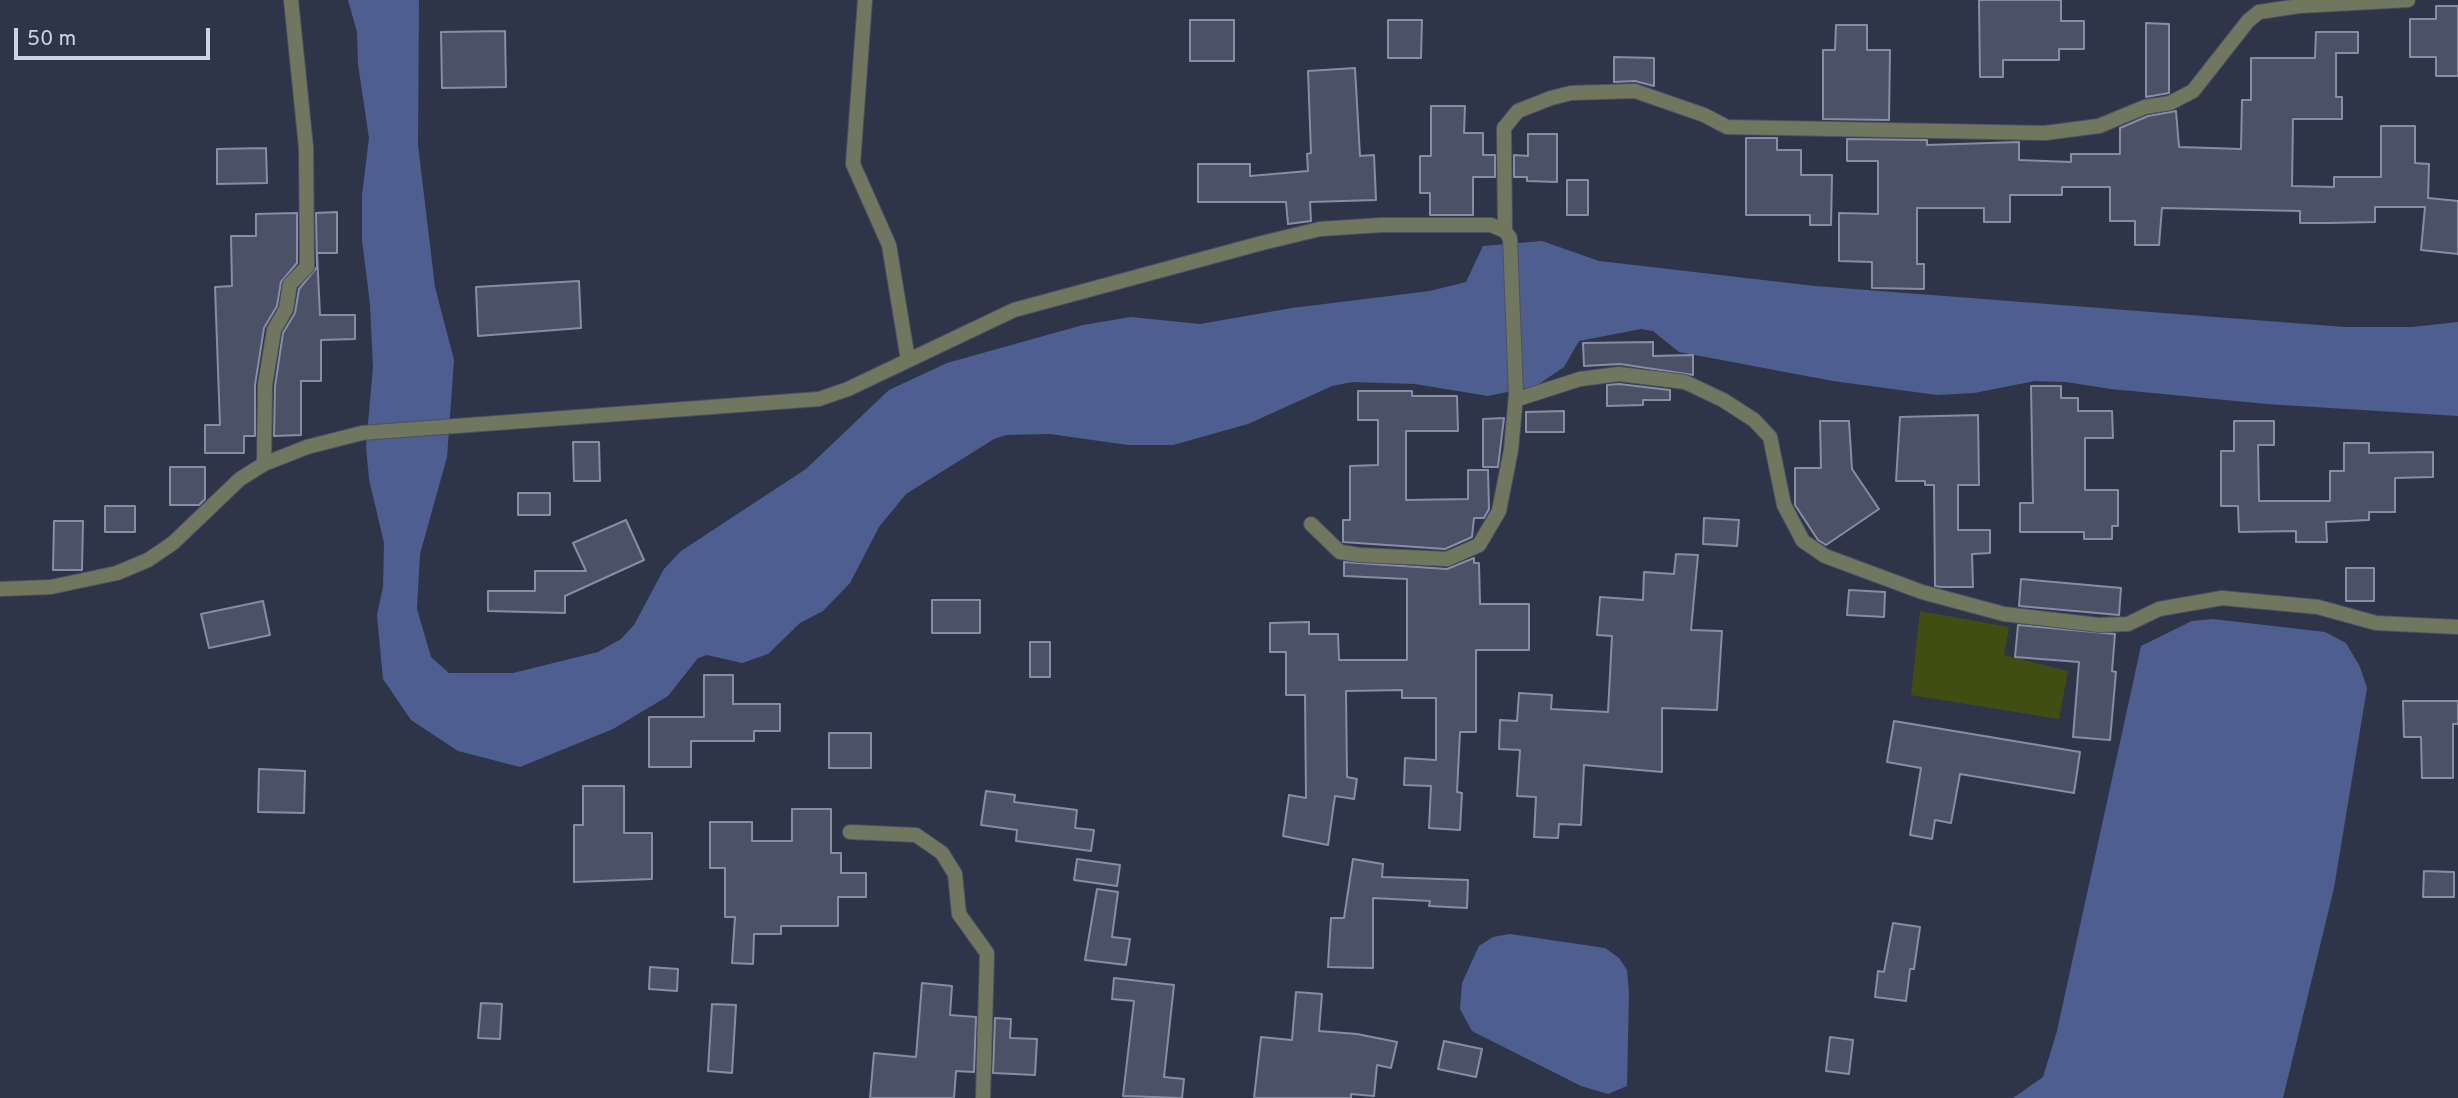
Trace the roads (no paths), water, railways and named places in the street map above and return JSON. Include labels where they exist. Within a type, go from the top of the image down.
[{"type":"street","points":[[264,464],[265,385],[274,330],[286,309],[290,284],[307,267],[306,147],[291,0]]},
{"type":"street","points":[[865,0],[853,164],[889,245],[908,360]]},
{"type":"street","points":[[1311,524],[1340,552],[1447,559],[1479,545],[1499,512],[1516,394],[1504,128],[1518,111],[1571,93],[1635,91],[1704,115],[1727,127],[2045,133],[2099,126],[2146,107],[2170,103],[2193,91],[2248,21],[2259,12],[2299,6],[2408,0]]},
{"type":"street","points":[[0,589],[83,582],[117,573],[148,560],[173,543],[240,480],[264,464],[307,447],[362,433],[462,428],[819,399],[1014,310],[1320,229],[1432,224],[1492,225],[1508,234]]},
{"type":"street","points":[[1516,394],[1521,398],[1580,379],[1619,374],[1685,382],[1723,400],[1754,420],[1770,437],[1784,505],[1803,541],[1825,556],[1853,564],[1922,592],[2004,614],[2099,625],[2127,624],[2159,609],[2222,598],[2318,607],[2376,623],[2458,627]]},
{"type":"street","points":[[850,832],[916,835],[942,853],[955,874],[959,914],[987,953],[983,1098]]},
{"type":"water","points":[[348,0],[419,0],[418,145],[435,287],[454,360],[447,457],[420,554],[417,609],[431,657],[449,673],[513,673],[598,652],[621,639],[634,625],[664,569],[681,551],[806,469],[889,390],[947,363],[1083,325],[1131,317],[1200,324],[1292,308],[1430,291],[1466,282],[1483,246],[1542,241],[1599,261],[1815,286],[2345,327],[2412,327],[2458,322],[2458,416],[2267,404],[2066,382],[2035,381],[1974,393],[1937,395],[1833,381],[1679,352],[1653,331],[1641,329],[1579,341],[1564,367],[1536,386],[1488,396],[1415,384],[1353,382],[1332,386],[1248,424],[1173,445],[1128,445],[1050,434],[1006,435],[994,439],[906,494],[879,527],[850,583],[823,611],[800,623],[768,654],[742,663],[707,655],[698,658],[668,696],[613,729],[520,767],[458,751],[411,720],[383,679],[377,615],[383,587],[384,543],[369,479],[366,446],[373,367],[370,304],[362,240],[362,195],[369,138],[358,64],[357,32]]},
{"type":"water","points":[[2213,619],[2325,632],[2346,643],[2360,667],[2367,688],[2334,888],[2283,1098],[2013,1098],[2043,1077],[2057,1031],[2141,646],[2192,621]]},
{"type":"water","points":[[1510,934],[1605,948],[1619,958],[1627,970],[1629,992],[1627,1086],[1608,1094],[1581,1086],[1472,1031],[1460,1009],[1462,983],[1479,946],[1493,937]]}]
